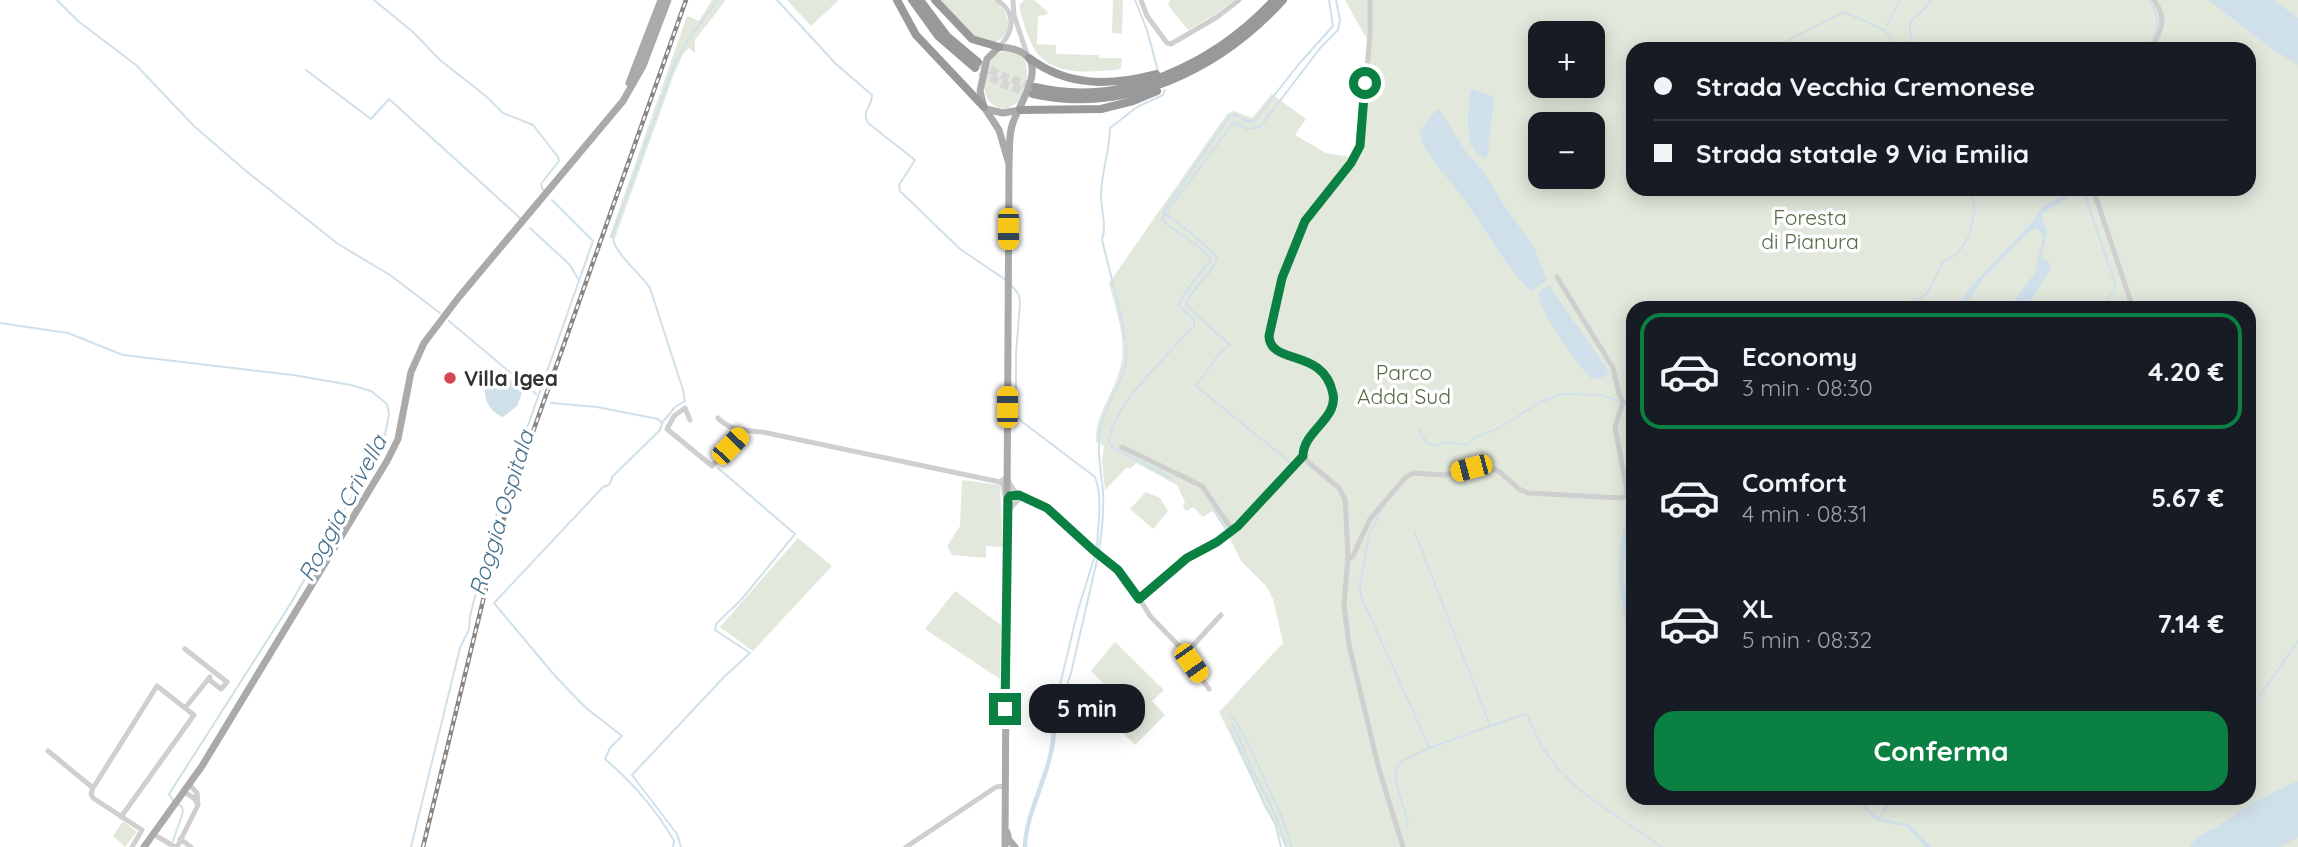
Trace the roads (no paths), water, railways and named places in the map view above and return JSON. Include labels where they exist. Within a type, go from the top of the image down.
[{"type":"highway","points":[[897,0],[916,35],[985,108]]},
{"type":"highway","points":[[912,0],[938,36],[976,65],[947,36],[920,0]]},
{"type":"highway","points":[[935,0],[972,39],[999,47]]},
{"type":"highway","points":[[1028,58],[1061,77],[1093,82],[1143,78],[1193,65],[1225,43],[1274,0]]},
{"type":"highway","points":[[1034,91],[1114,91],[1140,85],[1193,65],[1248,33],[1283,0]]},
{"type":"highway","points":[[1020,110],[1088,111],[1118,106],[1192,74],[1193,65]]},
{"type":"main road","points":[[605,122],[633,76],[661,0]]},
{"type":"main road","points":[[144,847],[190,784],[394,449],[418,351],[459,297],[623,101],[638,76],[668,0]]},
{"type":"main road","points":[[1005,847],[1008,497],[1005,479],[1009,164],[1011,129],[1029,89],[1032,71],[1028,58],[1017,50],[999,47],[987,59],[980,91],[985,108],[999,130],[1009,164]]},
{"type":"main road","points":[[985,108],[1003,113],[1020,110]]},
{"type":"main road","points":[[1005,821],[1009,840],[1015,847]]},
{"type":"street","points":[[999,47],[1009,36],[1012,23],[1000,0]]},
{"type":"street","points":[[1013,0],[1014,15],[1028,58]]},
{"type":"street","points":[[1141,0],[1150,21],[1167,43],[1171,44],[1217,18],[1239,0]]},
{"type":"street","points":[[1139,599],[1187,558],[1233,531],[1303,456],[1306,443],[1331,410],[1334,400],[1326,376],[1316,366],[1276,350],[1270,344],[1269,336],[1282,278],[1305,221],[1358,152],[1362,136],[1370,35],[1370,0]]},
{"type":"street","points":[[2154,0],[2161,11],[2163,21],[2155,42]]},
{"type":"street","points":[[2095,196],[2131,301]]},
{"type":"street","points":[[1556,277],[1616,372],[1623,405],[1615,427],[1626,486]]},
{"type":"street","points":[[690,420],[685,408],[674,416],[667,429],[712,466],[744,430]]},
{"type":"street","points":[[718,418],[726,426],[744,430],[1005,479],[1021,497]]},
{"type":"street","points":[[1122,447],[1202,486],[1233,531]]},
{"type":"street","points":[[1303,456],[1335,485],[1346,502],[1348,560],[1344,605],[1349,645],[1376,758],[1403,847]]},
{"type":"street","points":[[1348,560],[1353,556],[1370,519],[1405,478],[1413,473],[1444,475],[1486,467],[1500,472],[1519,489],[1528,493],[1623,498],[1626,493]]},
{"type":"street","points":[[1008,497],[1021,497],[1047,508],[1122,575],[1150,616],[1169,633],[1209,689]]},
{"type":"street","points":[[1007,514],[1021,497]]},
{"type":"street","points":[[1185,654],[1221,615]]},
{"type":"street","points":[[185,649],[227,682],[221,690],[208,679]]},
{"type":"street","points":[[185,708],[214,672]]},
{"type":"street","points":[[121,817],[194,715],[157,686],[91,794],[93,798],[142,832],[132,847]]},
{"type":"street","points":[[48,751],[93,788]]},
{"type":"street","points":[[158,837],[176,847],[198,805],[197,793],[190,784]]},
{"type":"street","points":[[906,847],[989,791],[1005,786]]},
{"type":"street","points":[[184,792],[194,798],[198,805]]},
{"type":"street","points":[[180,839],[191,847]]},
{"type":"waterway","points":[[57,0],[78,21],[136,65],[194,126],[246,171],[338,244],[390,275],[440,313]]},
{"type":"waterway","name":"Roggia Ospitala","points":[[374,0],[503,113],[533,125],[559,161],[541,184],[543,190]]},
{"type":"waterway","points":[[662,423],[675,407],[685,401],[683,390],[650,288],[621,255],[613,234],[675,63],[717,0]]},
{"type":"waterway","points":[[777,0],[836,64],[872,95],[866,112],[868,123],[915,160],[899,185],[900,191],[960,249],[1006,280]]},
{"type":"waterway","points":[[1135,0],[1147,30],[1158,71]]},
{"type":"waterway","points":[[1292,464],[1196,386],[1219,354],[1230,345],[1186,305],[1217,257],[1163,212],[1229,117],[1234,114],[1249,122],[1255,120],[1333,26],[1329,0]]},
{"type":"waterway","points":[[1171,478],[1112,447],[1109,440],[1118,416],[1131,396],[1194,326],[1194,320],[1178,305],[1211,260],[1162,218],[1234,122],[1247,129],[1260,127],[1321,47],[1338,30],[1340,20],[1336,0]]},
{"type":"waterway","points":[[1887,25],[1900,0]]},
{"type":"waterway","points":[[1912,42],[1911,23],[1931,0]]},
{"type":"waterway","points":[[2149,0],[2157,19],[2151,42]]},
{"type":"waterway","points":[[1784,42],[1844,12],[1884,30],[1893,42]]},
{"type":"waterway","points":[[306,70],[371,119],[389,99],[520,218]]},
{"type":"waterway","points":[[1125,340],[1102,240],[1104,228],[1101,187],[1110,128],[1137,107],[1163,95],[1165,90]]},
{"type":"waterway","points":[[1914,301],[1927,294],[1943,262],[1958,253],[1969,236],[1975,209],[1972,196]]},
{"type":"waterway","points":[[2085,196],[2115,283],[2114,291],[2107,301]]},
{"type":"waterway","name":"Roggia Ospitala","points":[[411,847],[460,648],[469,629],[499,505],[516,464],[593,241],[552,200]]},
{"type":"waterway","points":[[530,228],[569,264],[579,280]]},
{"type":"waterway","points":[[1012,286],[1019,295],[1020,303],[1016,354],[1016,413],[1021,421],[1095,477],[1099,502],[1097,547]]},
{"type":"waterway","points":[[449,321],[536,394]]},
{"type":"waterway","name":"Roggia Crivella","points":[[0,323],[68,333],[123,355],[293,375],[351,385],[371,391],[387,404],[389,414],[385,435],[378,450],[291,603],[169,794],[173,801]]},
{"type":"waterway","points":[[1099,550],[1103,506],[1099,450],[1101,426],[1122,375],[1127,355],[1126,344]]},
{"type":"waterway","points":[[1419,430],[1428,444],[1438,446],[1442,442],[1466,445],[1541,402],[1561,394],[1603,395],[1626,405]]},
{"type":"waterway","points":[[551,403],[597,407],[658,419],[662,423],[660,430],[613,476],[609,485],[603,487],[494,603],[556,677],[585,707],[622,736],[610,748],[605,759],[652,807],[674,841],[673,847]]},
{"type":"waterway","name":"Roggia Ospitala","points":[[681,847],[677,834],[632,775],[750,653],[715,630],[716,624],[741,600],[795,534],[718,468]]},
{"type":"waterway","points":[[1233,535],[1284,480]]},
{"type":"waterway","points":[[1385,503],[1369,535],[1360,584],[1361,596],[1429,747]]},
{"type":"waterway","points":[[1214,511],[1227,531]]},
{"type":"waterway","points":[[1415,533],[1490,725]]},
{"type":"waterway","points":[[1054,723],[1052,718],[1078,610],[1096,552]]},
{"type":"waterway","points":[[1055,723],[1071,673],[1098,556]]},
{"type":"waterway","points":[[2256,701],[2298,641]]},
{"type":"waterway","points":[[1408,823],[1395,779],[1396,769],[1402,761],[1429,748],[1524,714],[1542,747],[1561,772]]},
{"type":"waterway","points":[[1231,715],[1245,737],[1282,817],[1292,847]]},
{"type":"waterway","points":[[1025,846],[1031,816],[1050,756],[1054,723]]},
{"type":"waterway","points":[[1232,724],[1275,815],[1286,847]]},
{"type":"waterway","points":[[1230,728],[1275,823],[1281,847]]},
{"type":"waterway","points":[[1565,776],[1586,795],[1662,847]]},
{"type":"waterway","name":"Roggia Crivella","points":[[173,841],[183,812],[178,804]]},
{"type":"waterway","points":[[1879,819],[1888,805]]},
{"type":"tunnel","points":[[980,64],[1005,77],[1035,87]]},
{"type":"tunnel","points":[[980,72],[1003,84],[1033,94]]},
{"type":"railway","points":[[423,847],[512,491],[686,0]]},
{"type":"place","name":"Villa Igea","points":[[450,378]]},
{"type":"park label","name":"Foresta di Pianura","points":[[1810,229]]},
{"type":"park label","name":"Parco Adda Sud","points":[[1404,384]]}]
